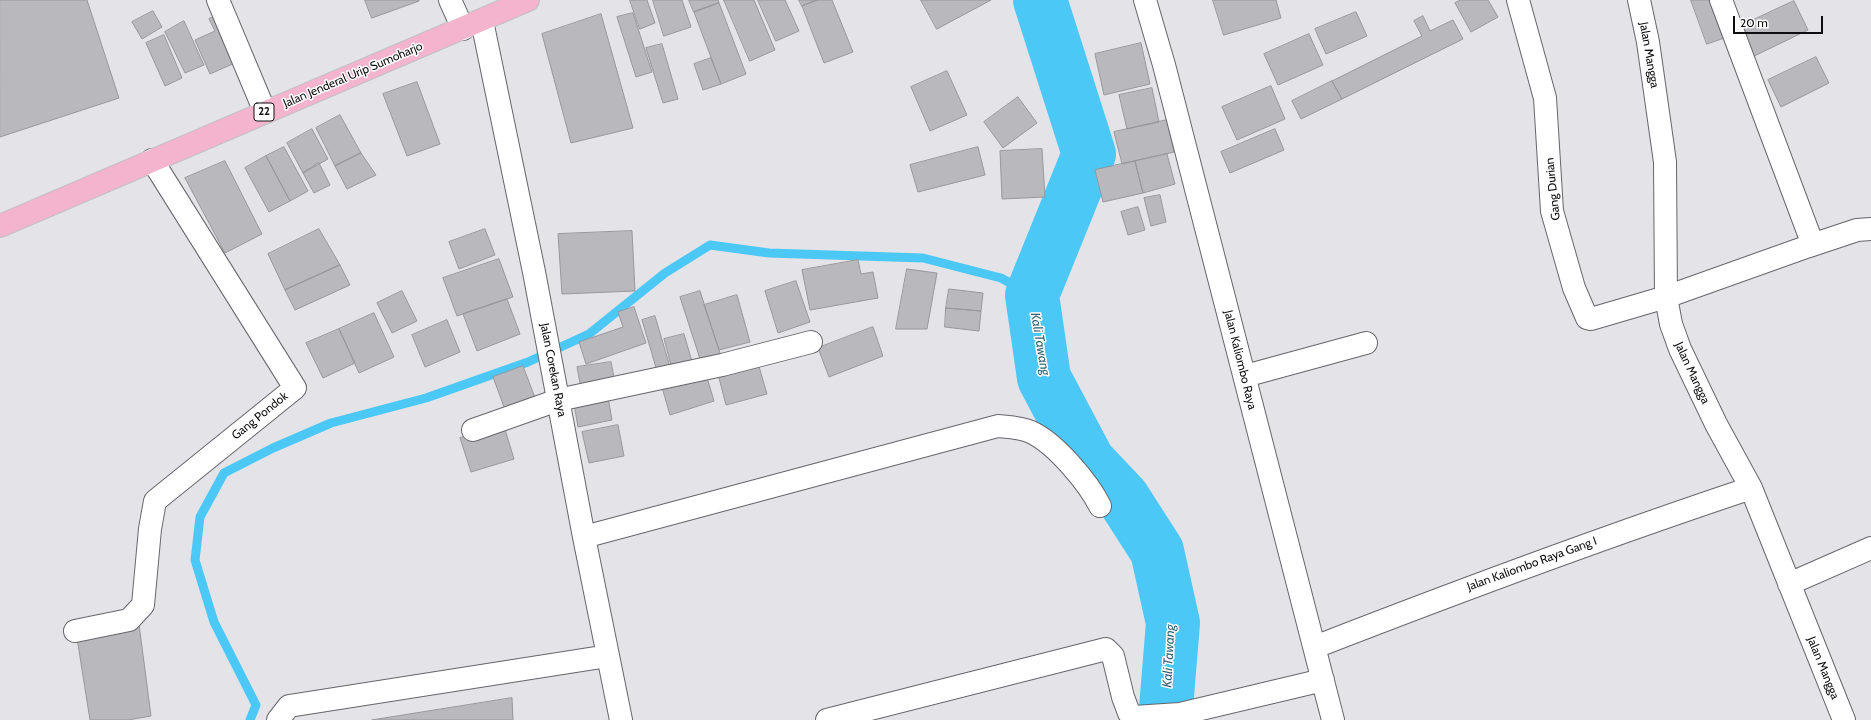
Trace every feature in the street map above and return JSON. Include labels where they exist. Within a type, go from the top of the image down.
[{"type":"highway","name":"Jalan Jenderal Urip Sumoharjo","points":[[0,226],[152,160],[473,25],[528,0]]},
{"type":"street","points":[[218,0],[265,112]]},
{"type":"street","name":"Jalan Corekan Raya","points":[[450,0],[473,25],[548,345],[584,537],[621,720]]},
{"type":"street","name":"Jalan Kaliombo Raya","points":[[1145,0],[1164,65],[1333,720]]},
{"type":"street","name":"Gang Durian","points":[[1518,0],[1545,98],[1552,211],[1574,288],[1583,310],[1587,318],[1595,319],[1666,297]]},
{"type":"street","name":"Jalan Mangga","points":[[1639,0],[1648,42],[1665,162],[1666,297],[1671,324],[1680,349],[1716,424],[1751,488],[1844,720]]},
{"type":"street","points":[[1721,0],[1810,237],[1809,246]]},
{"type":"street","name":"Gang Pondok","points":[[75,631],[129,620],[143,605],[150,529],[155,501],[295,388],[152,160]]},
{"type":"street","points":[[1666,297],[1857,230],[1871,229]]},
{"type":"street","points":[[473,430],[558,400],[722,365],[811,342]]},
{"type":"street","points":[[1245,376],[1366,342]]},
{"type":"street","points":[[584,537],[998,426],[1015,427],[1032,432],[1058,452],[1085,482],[1094,494],[1100,506]]},
{"type":"street","name":"Jalan Kaliombo Raya Gang I","points":[[1315,647],[1589,543],[1751,488]]},
{"type":"street","points":[[1790,584],[1871,548]]},
{"type":"street","points":[[827,720],[1106,649],[1113,656],[1123,697],[1129,713],[1134,717],[1180,714],[1323,680]]},
{"type":"street","points":[[278,720],[289,706],[608,656]]},
{"type":"building","points":[[0,0],[87,0],[119,98],[0,137]]},
{"type":"building","points":[[365,0],[419,0],[419,1],[372,18]]},
{"type":"building","points":[[630,0],[647,0],[655,23],[640,29]]},
{"type":"building","points":[[653,0],[682,0],[691,27],[664,36]]},
{"type":"building","points":[[689,0],[718,0],[719,3],[694,12]]},
{"type":"building","points":[[724,0],[754,0],[775,50],[750,61]]},
{"type":"building","points":[[758,0],[785,0],[799,31],[776,41]]},
{"type":"building","points":[[799,0],[817,0],[802,6]]},
{"type":"building","points":[[817,0],[832,0],[853,52],[824,63],[802,6]]},
{"type":"building","points":[[921,0],[991,0],[937,29]]},
{"type":"building","points":[[1213,0],[1276,0],[1281,18],[1224,35]]},
{"type":"building","points":[[1461,0],[1488,0],[1498,17],[1471,32],[1455,3]]},
{"type":"building","points":[[1691,0],[1720,0],[1733,35],[1707,44]]},
{"type":"building","points":[[1794,1],[1808,30],[1748,59],[1734,29]]},
{"type":"building","points":[[719,3],[746,74],[721,84],[694,12]]},
{"type":"building","points":[[153,11],[162,27],[142,39],[132,22]]},
{"type":"building","points":[[1356,12],[1367,36],[1326,54],[1315,29]]},
{"type":"building","points":[[633,13],[652,72],[636,77],[617,17]]},
{"type":"building","points":[[601,14],[633,128],[571,143],[542,34]]},
{"type":"building","points":[[216,16],[237,62],[210,74],[195,40],[215,31],[209,19]]},
{"type":"building","points":[[1423,16],[1430,31],[1453,20],[1463,39],[1342,99],[1332,81],[1422,36],[1414,21]]},
{"type":"building","points":[[184,21],[204,65],[185,73],[165,32]]},
{"type":"building","points":[[1309,34],[1323,65],[1278,85],[1264,54]]},
{"type":"building","points":[[164,35],[182,78],[165,86],[146,43]]},
{"type":"building","points":[[1141,43],[1150,84],[1104,95],[1095,54]]},
{"type":"building","points":[[662,44],[678,99],[663,103],[646,48]]},
{"type":"building","points":[[1816,57],[1829,83],[1781,107],[1768,80]]},
{"type":"building","points":[[711,58],[721,84],[703,90],[694,64]]},
{"type":"building","points":[[947,71],[967,115],[930,131],[911,87]]},
{"type":"building","points":[[1332,81],[1342,99],[1301,119],[1292,101]]},
{"type":"building","points":[[417,82],[440,144],[407,156],[383,94]]},
{"type":"building","points":[[1271,86],[1285,119],[1237,140],[1222,107]]},
{"type":"building","points":[[1152,88],[1159,122],[1127,129],[1119,95]]},
{"type":"building","points":[[1018,97],[1037,123],[1003,148],[984,122]]},
{"type":"building","points":[[340,115],[361,153],[335,166],[316,128]]},
{"type":"building","points":[[1167,120],[1174,152],[1122,164],[1114,132]]},
{"type":"building","points":[[312,129],[328,159],[303,173],[287,143]]},
{"type":"building","points":[[1275,129],[1284,150],[1230,173],[1221,152]]},
{"type":"building","points":[[284,147],[308,191],[290,201],[266,156]]},
{"type":"building","points":[[978,147],[985,175],[918,192],[910,165]]},
{"type":"building","points":[[1042,149],[1045,197],[1002,199],[1000,151]]},
{"type":"building","points":[[361,153],[376,175],[347,189],[335,166]]},
{"type":"building","points":[[1167,154],[1175,184],[1143,193],[1135,161]]},
{"type":"building","points":[[266,156],[290,201],[269,212],[245,168]]},
{"type":"building","points":[[225,161],[262,234],[225,253],[185,178]]},
{"type":"building","points":[[1135,161],[1143,193],[1103,202],[1095,170]]},
{"type":"building","points":[[319,163],[330,185],[314,193],[303,173]]},
{"type":"building","points":[[1160,195],[1166,222],[1151,226],[1144,198]]},
{"type":"building","points":[[1138,207],[1145,230],[1128,235],[1121,212]]},
{"type":"building","points":[[319,229],[340,265],[285,290],[268,254]]},
{"type":"building","points":[[485,229],[495,255],[459,269],[449,242]]},
{"type":"building","points":[[632,231],[635,291],[562,294],[558,234]]},
{"type":"building","points":[[499,259],[513,297],[457,316],[443,278]]},
{"type":"building","points":[[858,260],[861,274],[873,272],[878,298],[810,310],[802,270]]},
{"type":"building","points":[[340,265],[350,285],[295,310],[285,290]]},
{"type":"building","points":[[907,269],[937,273],[927,329],[896,329]]},
{"type":"building","points":[[796,281],[810,322],[778,333],[765,291]]},
{"type":"building","points":[[949,289],[983,293],[981,311],[946,308]]},
{"type":"building","points":[[402,291],[417,321],[392,333],[377,303]]},
{"type":"building","points":[[700,291],[721,356],[701,362],[680,297]]},
{"type":"building","points":[[737,295],[750,342],[719,350],[704,305]]},
{"type":"building","points":[[507,299],[520,334],[477,351],[463,314]]},
{"type":"building","points":[[634,307],[646,343],[586,364],[579,342],[623,327],[618,312]]},
{"type":"building","points":[[946,308],[981,311],[979,331],[945,327]]},
{"type":"building","points":[[374,313],[394,357],[359,373],[339,329]]},
{"type":"building","points":[[655,316],[670,367],[657,371],[642,320]]},
{"type":"building","points":[[447,320],[460,352],[425,367],[412,335]]},
{"type":"building","points":[[873,327],[883,356],[829,377],[818,348]]},
{"type":"building","points":[[339,329],[355,363],[323,378],[306,343]]},
{"type":"building","points":[[684,334],[693,365],[672,369],[664,339]]},
{"type":"building","points":[[611,362],[615,383],[581,389],[577,367]]},
{"type":"building","points":[[758,363],[767,394],[726,405],[718,374]]},
{"type":"building","points":[[523,366],[537,403],[507,415],[493,377]]},
{"type":"building","points":[[705,371],[714,401],[670,415],[661,384]]},
{"type":"building","points":[[608,397],[612,420],[578,427],[574,404]]},
{"type":"building","points":[[618,425],[624,456],[589,463],[582,432]]},
{"type":"building","points":[[504,426],[514,459],[471,472],[460,438]]},
{"type":"building","points":[[139,624],[151,716],[128,720],[90,720],[77,638]]},
{"type":"building","points":[[512,698],[513,720],[372,720]]},
{"type":"waterway","name":"Kali Tawang","points":[[1040,0],[1089,154],[1032,295],[1044,378],[1088,461],[1123,498],[1157,551],[1173,623],[1165,720]]},
{"type":"waterway","points":[[250,720],[256,705],[214,622],[195,560],[200,517],[224,473],[273,448],[331,423],[426,398],[528,362],[589,334],[665,273],[710,245],[769,253],[923,258],[1001,278],[1032,295]]}]
